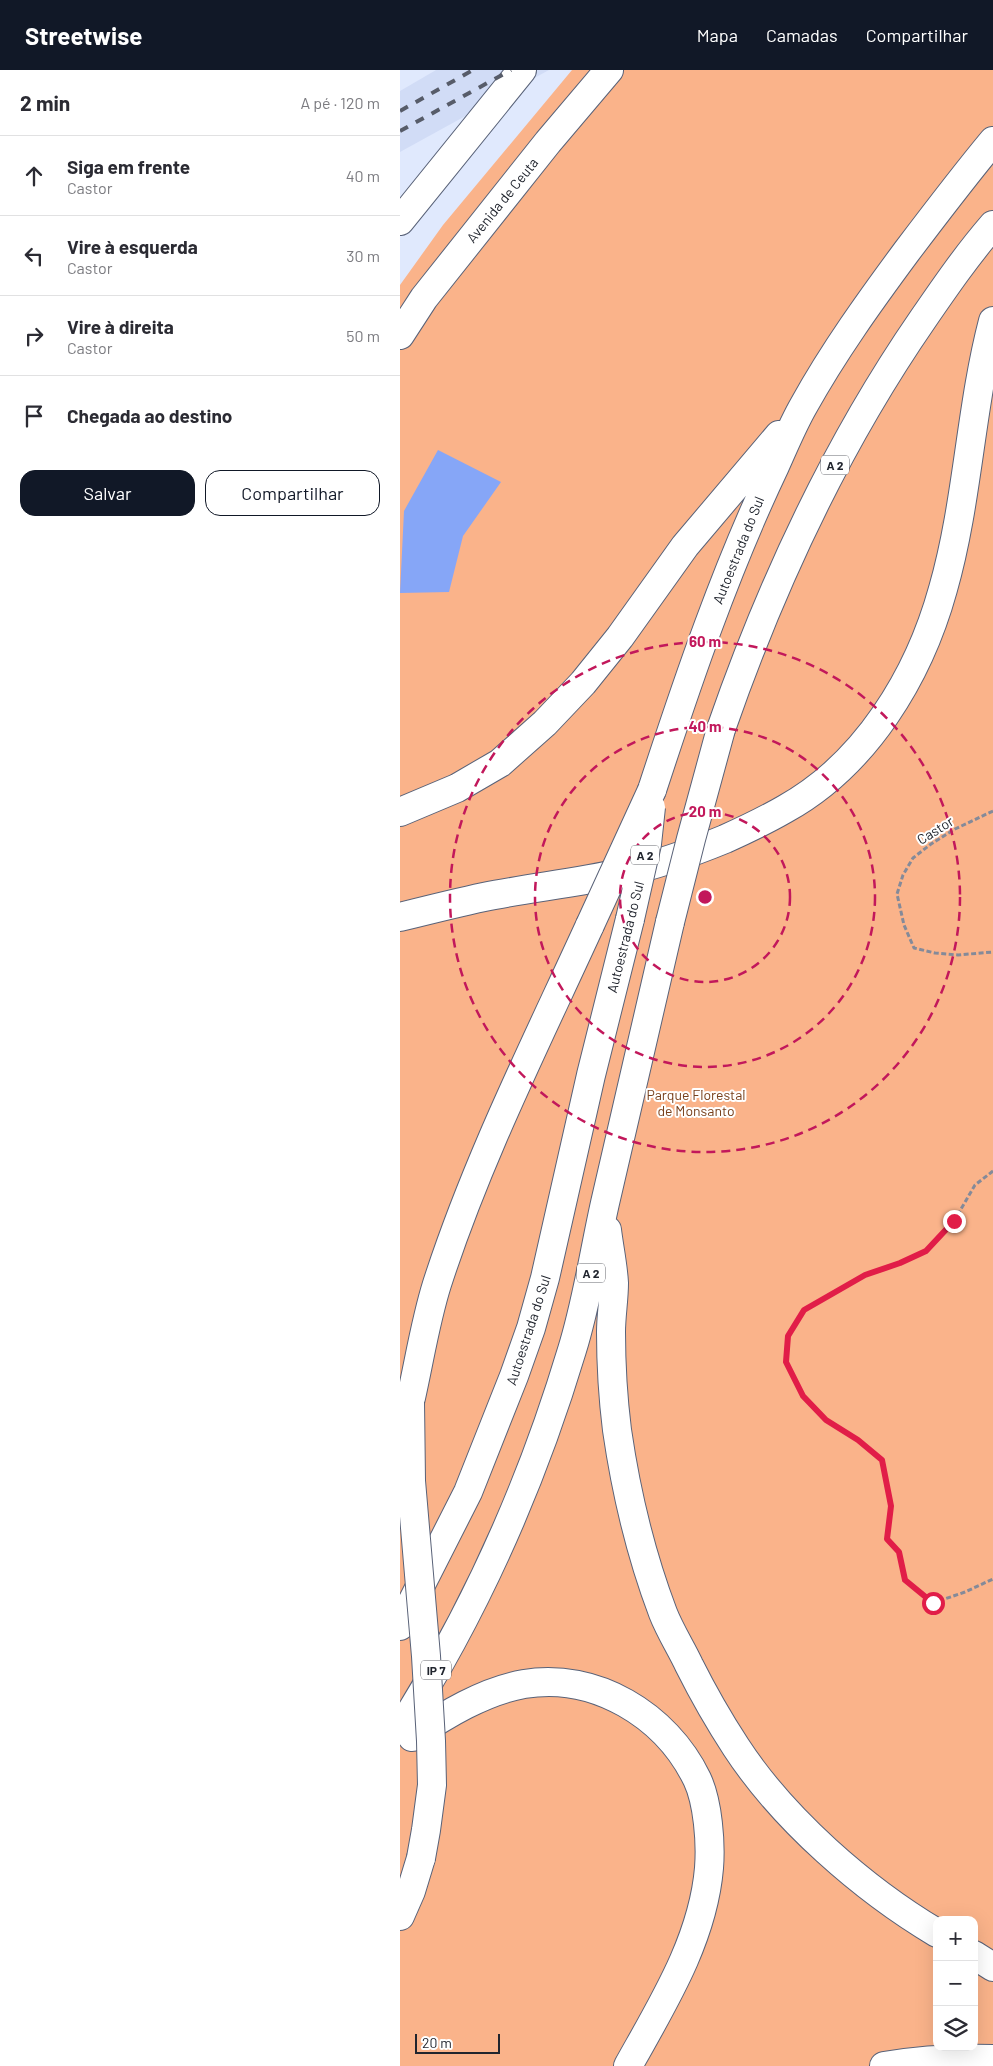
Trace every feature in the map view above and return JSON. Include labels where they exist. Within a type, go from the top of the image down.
[{"type":"highway","points":[[400,221],[522,70]]},
{"type":"highway","name":"Avenida de Ceuta","points":[[400,335],[429,291],[548,142],[609,70]]},
{"type":"highway","name":"Autoestrada do Sul","points":[[400,1626],[468,1492],[531,1328],[545,1278],[591,1075],[648,844],[652,790],[698,650],[724,582],[752,514],[803,406],[827,364],[877,291],[966,172],[993,141]]},
{"type":"highway","name":"A 2","points":[[468,1610],[515,1508],[558,1397],[585,1301],[604,1206],[670,922],[721,729],[741,672],[769,602],[842,451],[901,351],[970,253],[993,225]]},
{"type":"highway","points":[[400,917],[483,897],[622,873],[694,852],[746,830],[787,808],[822,784],[857,751],[886,715],[909,677],[930,631],[943,589],[963,492],[985,352],[993,322]]},
{"type":"highway","points":[[410,807],[456,788],[500,763],[545,723],[583,683],[620,637],[685,546],[803,406]]},
{"type":"highway","points":[[400,1916],[411,1891],[421,1858],[432,1785],[426,1656],[411,1481],[410,1402],[436,1286],[453,1236],[498,1126],[652,790]]},
{"type":"highway","points":[[604,1206],[614,1282],[611,1330],[612,1382],[617,1432],[635,1523],[664,1616],[705,1695],[737,1748],[774,1796],[812,1836],[852,1872],[888,1901],[933,1930]]},
{"type":"highway","name":"IP 7","points":[[400,1729],[442,1659],[468,1610]]},
{"type":"highway","points":[[400,1744],[438,1719],[502,1690],[524,1684],[550,1682],[573,1684],[598,1690],[618,1699],[643,1714],[661,1728],[674,1742],[698,1780],[704,1806],[709,1834],[709,1867],[705,1902],[670,1991],[628,2066]]},
{"type":"highway","points":[[978,1958],[993,1967]]},
{"type":"highway","points":[[884,2066],[910,2061],[967,2058],[993,2059]]},
{"type":"path","name":"Castor","points":[[993,810],[956,829],[913,858],[903,875],[897,894],[904,925],[914,948],[935,953],[958,955],[993,952]]},
{"type":"path","points":[[993,1171],[975,1185],[954,1221],[926,1251],[900,1263],[865,1275],[804,1310],[788,1336],[786,1362],[803,1396],[820,1414],[826,1420],[858,1440],[882,1460],[891,1506],[887,1539],[899,1552],[905,1580],[933,1603],[993,1579]]},
{"type":"shaded area","points":[[436,70],[549,70],[400,152],[400,91]]},
{"type":"green space","name":"Parque Florestal de Monsanto","points":[[572,70],[993,70],[993,2066],[400,2066],[400,285],[443,225]]},
{"type":"building","points":[[438,450],[501,482],[463,536],[449,592],[400,593],[404,511]]},
{"type":"railway","points":[[400,111],[473,70]]},
{"type":"railway","points":[[400,131],[511,70]]},
{"type":"route","points":[[933,1603],[905,1580],[899,1552],[887,1539],[891,1506],[882,1460],[858,1440],[826,1420],[803,1396],[786,1362],[788,1336],[804,1310],[865,1275],[900,1263],[926,1251],[954,1221]]}]
